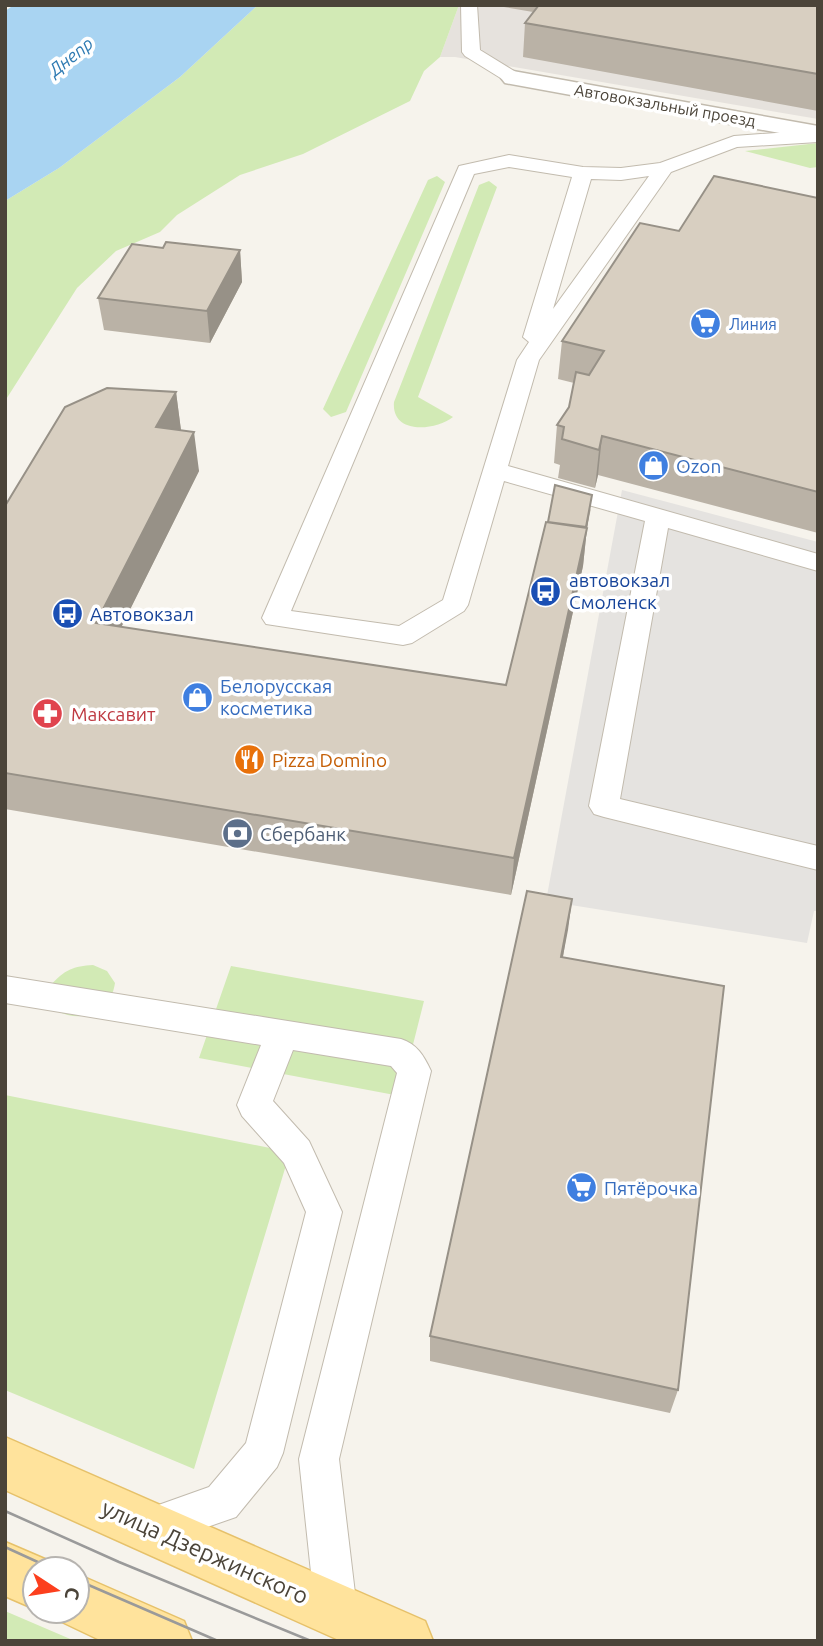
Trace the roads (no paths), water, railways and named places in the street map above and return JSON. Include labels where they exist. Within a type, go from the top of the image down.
[{"type":"main road","name":"улица Дзержинского","points":[[5,1463],[405,1641]]},
{"type":"main road","points":[[91,1607],[164,1641]]},
{"type":"street","name":"Автовокзальный проезд","points":[[513,78],[818,135]]},
{"type":"lane","points":[[469,5],[471,52],[513,78]]},
{"type":"lane","points":[[583,173],[455,605],[403,636],[275,618],[467,170],[509,161],[583,173],[621,174],[664,168],[734,142],[818,135]]},
{"type":"lane","points":[[528,359],[664,168]]},
{"type":"lane","points":[[494,470],[818,563]]},
{"type":"lane","points":[[657,517],[604,806],[818,858]]},
{"type":"lane","points":[[5,989],[401,1053],[414,1071],[318,1459],[336,1610]]},
{"type":"lane","points":[[150,1527],[222,1503],[263,1453],[324,1212],[297,1152],[254,1105],[283,1032]]},
{"type":"water","name":"Днепр","points":[[14,5],[258,5],[180,77],[59,168],[5,201],[5,11]]},
{"type":"tram line","points":[[5,1511],[119,1562],[311,1641]]},
{"type":"tram line","points":[[5,1547],[22,1555]]},
{"type":"tram line","points":[[91,1586],[218,1641]]},
{"type":"place","name":"Линия","points":[[706,324]]},
{"type":"place","name":"Ozon","points":[[653,466]]},
{"type":"place","name":"автовокзал Смоленск","points":[[546,591]]},
{"type":"place","name":"Автовокзал","points":[[67,614]]},
{"type":"place","name":"Белорусская косметика","points":[[197,697]]},
{"type":"place","name":"Максавит","points":[[48,714]]},
{"type":"place","name":"Pizza Domino","points":[[249,760]]},
{"type":"place","name":"Сбербанк","points":[[237,834]]},
{"type":"place","name":"Пятёрочка","points":[[581,1188]]}]
